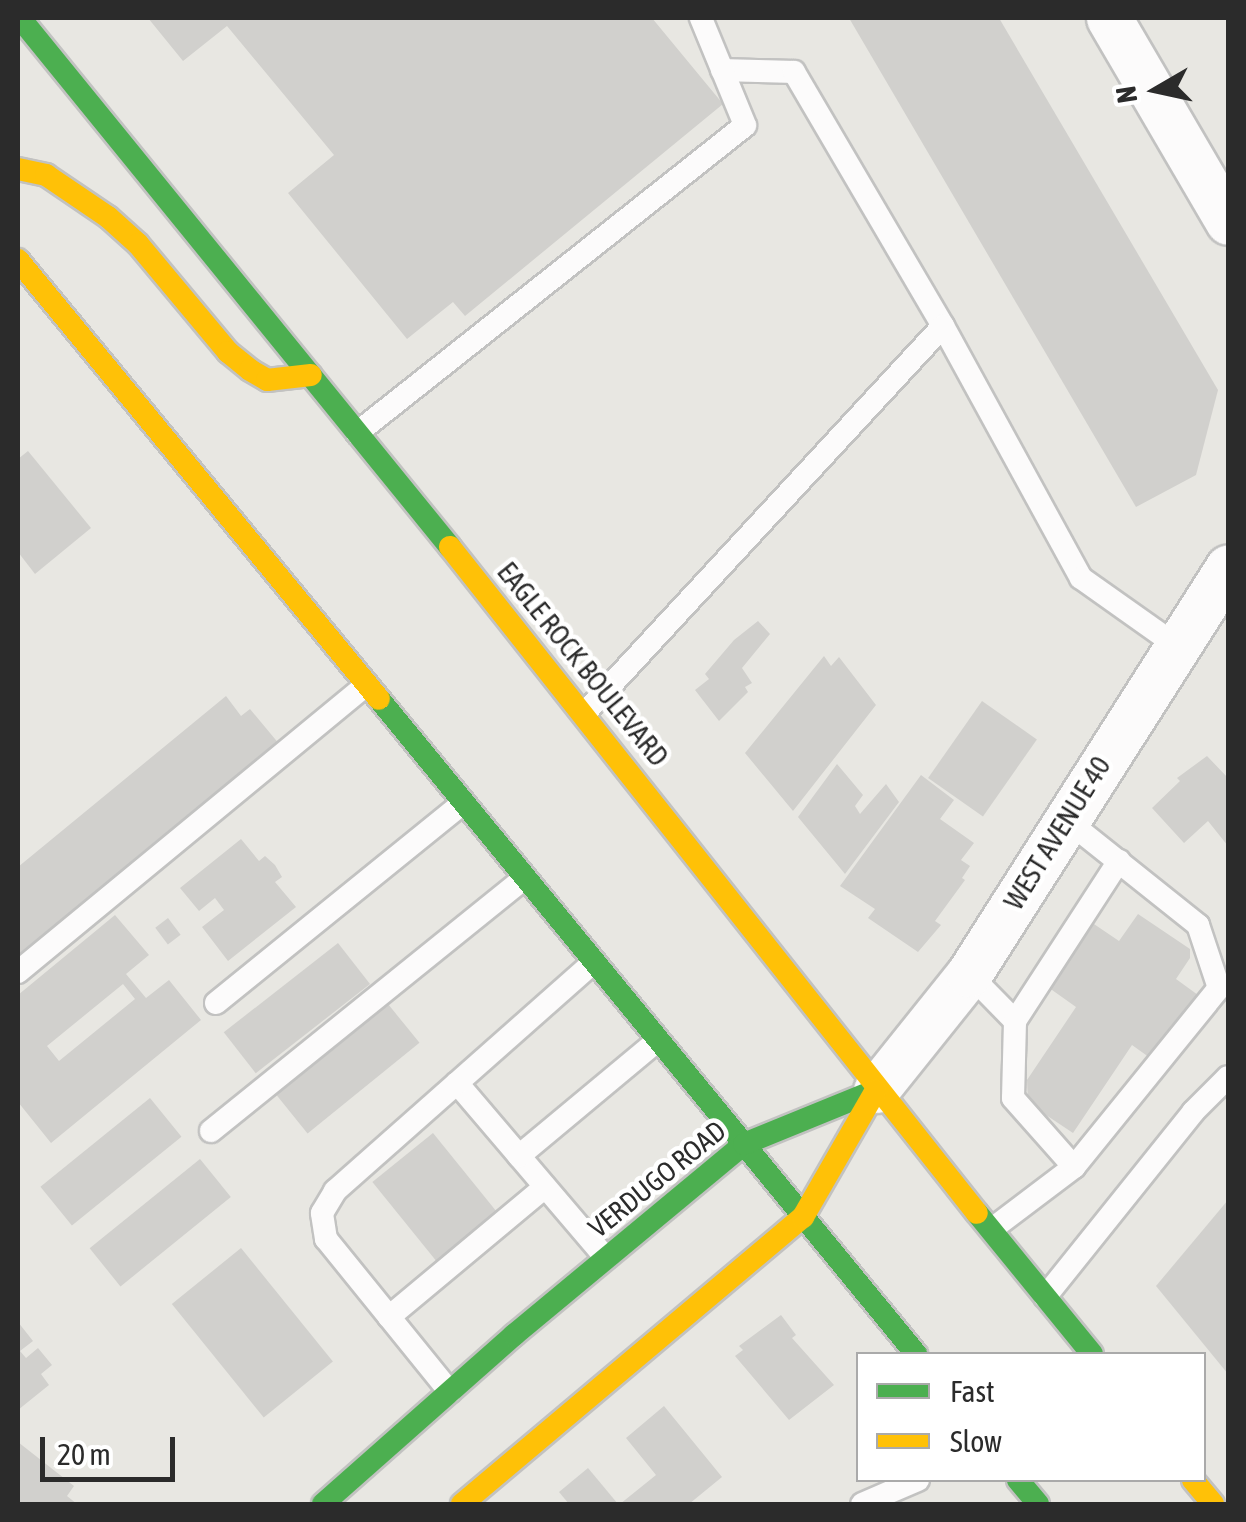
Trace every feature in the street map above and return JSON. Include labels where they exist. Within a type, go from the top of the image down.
[{"type":"main road","name":"EAGLE ROCK BOULEVARD","points":[[20,18],[586,712],[876,1090],[1090,1352]]},
{"type":"main road","points":[[18,169],[46,175],[108,217],[138,244],[228,352],[250,370],[267,380],[311,376]]},
{"type":"main road","points":[[18,260],[914,1352]]},
{"type":"main road","points":[[462,1504],[803,1216],[876,1090]]},
{"type":"main road","name":"VERDUGO ROAD","points":[[323,1504],[606,1258],[744,1144],[876,1090]]},
{"type":"main road","points":[[1020,1482],[1038,1504]]},
{"type":"main road","points":[[1195,1482],[1213,1504]]},
{"type":"street","points":[[1108,18],[1228,222]]},
{"type":"street","name":"WEST AVENUE 40","points":[[876,1090],[969,974],[1064,818],[1228,568]]},
{"type":"lane","points":[[358,432],[745,125],[701,18]]},
{"type":"lane","points":[[722,70],[794,72],[943,326],[1081,578],[1177,646]]},
{"type":"lane","points":[[586,712],[943,326]]},
{"type":"lane","points":[[18,972],[366,686]]},
{"type":"lane","points":[[216,1003],[463,804]]},
{"type":"lane","points":[[992,1229],[1074,1167],[1219,988],[1198,925],[1064,818]]},
{"type":"lane","points":[[1074,1167],[1013,1098],[1015,1021],[1118,861]]},
{"type":"lane","points":[[211,1130],[524,878]]},
{"type":"lane","points":[[450,1392],[326,1240],[322,1213],[335,1191],[594,963]]},
{"type":"lane","points":[[969,974],[1015,1021]]},
{"type":"lane","points":[[519,1156],[658,1040]]},
{"type":"lane","points":[[1045,1297],[1193,1112],[1228,1077]]},
{"type":"lane","points":[[458,1084],[606,1258]]},
{"type":"lane","points":[[389,1316],[546,1187]]},
{"type":"lane","points":[[862,1504],[913,1482]]},
{"type":"building","points":[[148,18],[652,18],[723,104],[465,316],[453,302],[407,339],[288,193],[334,155],[227,26],[183,61]]},
{"type":"building","points":[[849,18],[999,18],[1218,390],[1196,475],[1136,507]]},
{"type":"building","points":[[28,451],[91,528],[35,574],[18,552],[18,459]]},
{"type":"building","points":[[758,621],[770,634],[742,668],[752,683],[719,721],[695,690],[709,679],[705,674],[734,640]]},
{"type":"building","points":[[824,656],[831,666],[839,657],[876,705],[793,811],[745,753]]},
{"type":"building","points":[[226,696],[241,716],[250,709],[280,745],[18,959],[18,867]]},
{"type":"building","points":[[982,701],[1037,739],[983,816],[928,778]]},
{"type":"building","points":[[1207,756],[1228,778],[1228,846],[1208,821],[1184,843],[1152,808],[1180,781],[1177,778]]},
{"type":"building","points":[[837,764],[863,795],[855,806],[860,814],[886,784],[899,802],[845,874],[798,817]]},
{"type":"building","points":[[921,775],[954,800],[940,819],[974,843],[961,860],[970,866],[962,878],[965,880],[935,921],[941,925],[918,952],[868,918],[875,909],[840,886]]},
{"type":"building","points":[[241,839],[259,861],[265,856],[275,865],[282,877],[275,882],[296,907],[228,961],[202,927],[224,910],[215,898],[199,911],[180,888]]},
{"type":"building","points":[[1138,914],[1190,949],[1190,958],[1176,979],[1198,995],[1153,1060],[1132,1045],[1073,1133],[1028,1103],[1027,1080],[1076,1007],[1045,985],[1088,920],[1119,941]]},
{"type":"building","points":[[115,915],[149,955],[126,974],[146,998],[169,980],[201,1020],[51,1143],[18,1102],[18,995]],"holes":[[[123,984],[135,999],[59,1061],[47,1046]]]},
{"type":"building","points":[[168,918],[181,935],[168,944],[155,928]]},
{"type":"building","points":[[338,943],[370,984],[256,1073],[224,1032]]},
{"type":"building","points":[[388,1004],[419,1043],[308,1133],[276,1095]]},
{"type":"building","points":[[150,1098],[181,1137],[72,1226],[40,1187]]},
{"type":"building","points":[[433,1133],[500,1216],[440,1265],[372,1182]]},
{"type":"building","points":[[200,1159],[231,1197],[120,1286],[90,1248]]},
{"type":"building","points":[[1228,1200],[1228,1374],[1156,1286]]},
{"type":"building","points":[[241,1248],[333,1361],[264,1417],[172,1304]]},
{"type":"building","points":[[781,1315],[796,1335],[792,1338],[834,1385],[789,1420],[735,1356],[743,1350],[739,1346]]},
{"type":"building","points":[[18,1322],[33,1341],[20,1351],[26,1358],[38,1348],[52,1365],[41,1374],[49,1385],[18,1410]]},
{"type":"building","points":[[664,1406],[722,1477],[689,1504],[620,1504],[656,1475],[626,1438]]},
{"type":"building","points":[[18,1442],[74,1486],[67,1496],[77,1504],[18,1504]]},
{"type":"building","points":[[588,1468],[618,1504],[569,1504],[559,1492]]},
{"type":"traffic: fast","points":[[20,18],[450,547]]},
{"type":"traffic: fast","points":[[379,699],[914,1352]]},
{"type":"traffic: fast","points":[[323,1504],[514,1335],[744,1144],[876,1090]]},
{"type":"traffic: fast","points":[[977,1213],[1090,1352]]},
{"type":"traffic: fast","points":[[1020,1482],[1038,1504]]},
{"type":"traffic: slow","points":[[18,169],[46,175],[108,217],[138,244],[228,352],[250,370],[267,380],[311,375]]},
{"type":"traffic: slow","points":[[18,260],[379,699]]},
{"type":"traffic: slow","points":[[450,547],[977,1213]]},
{"type":"traffic: slow","points":[[462,1504],[803,1217],[876,1090]]},
{"type":"traffic: slow","points":[[1195,1482],[1213,1504]]}]
